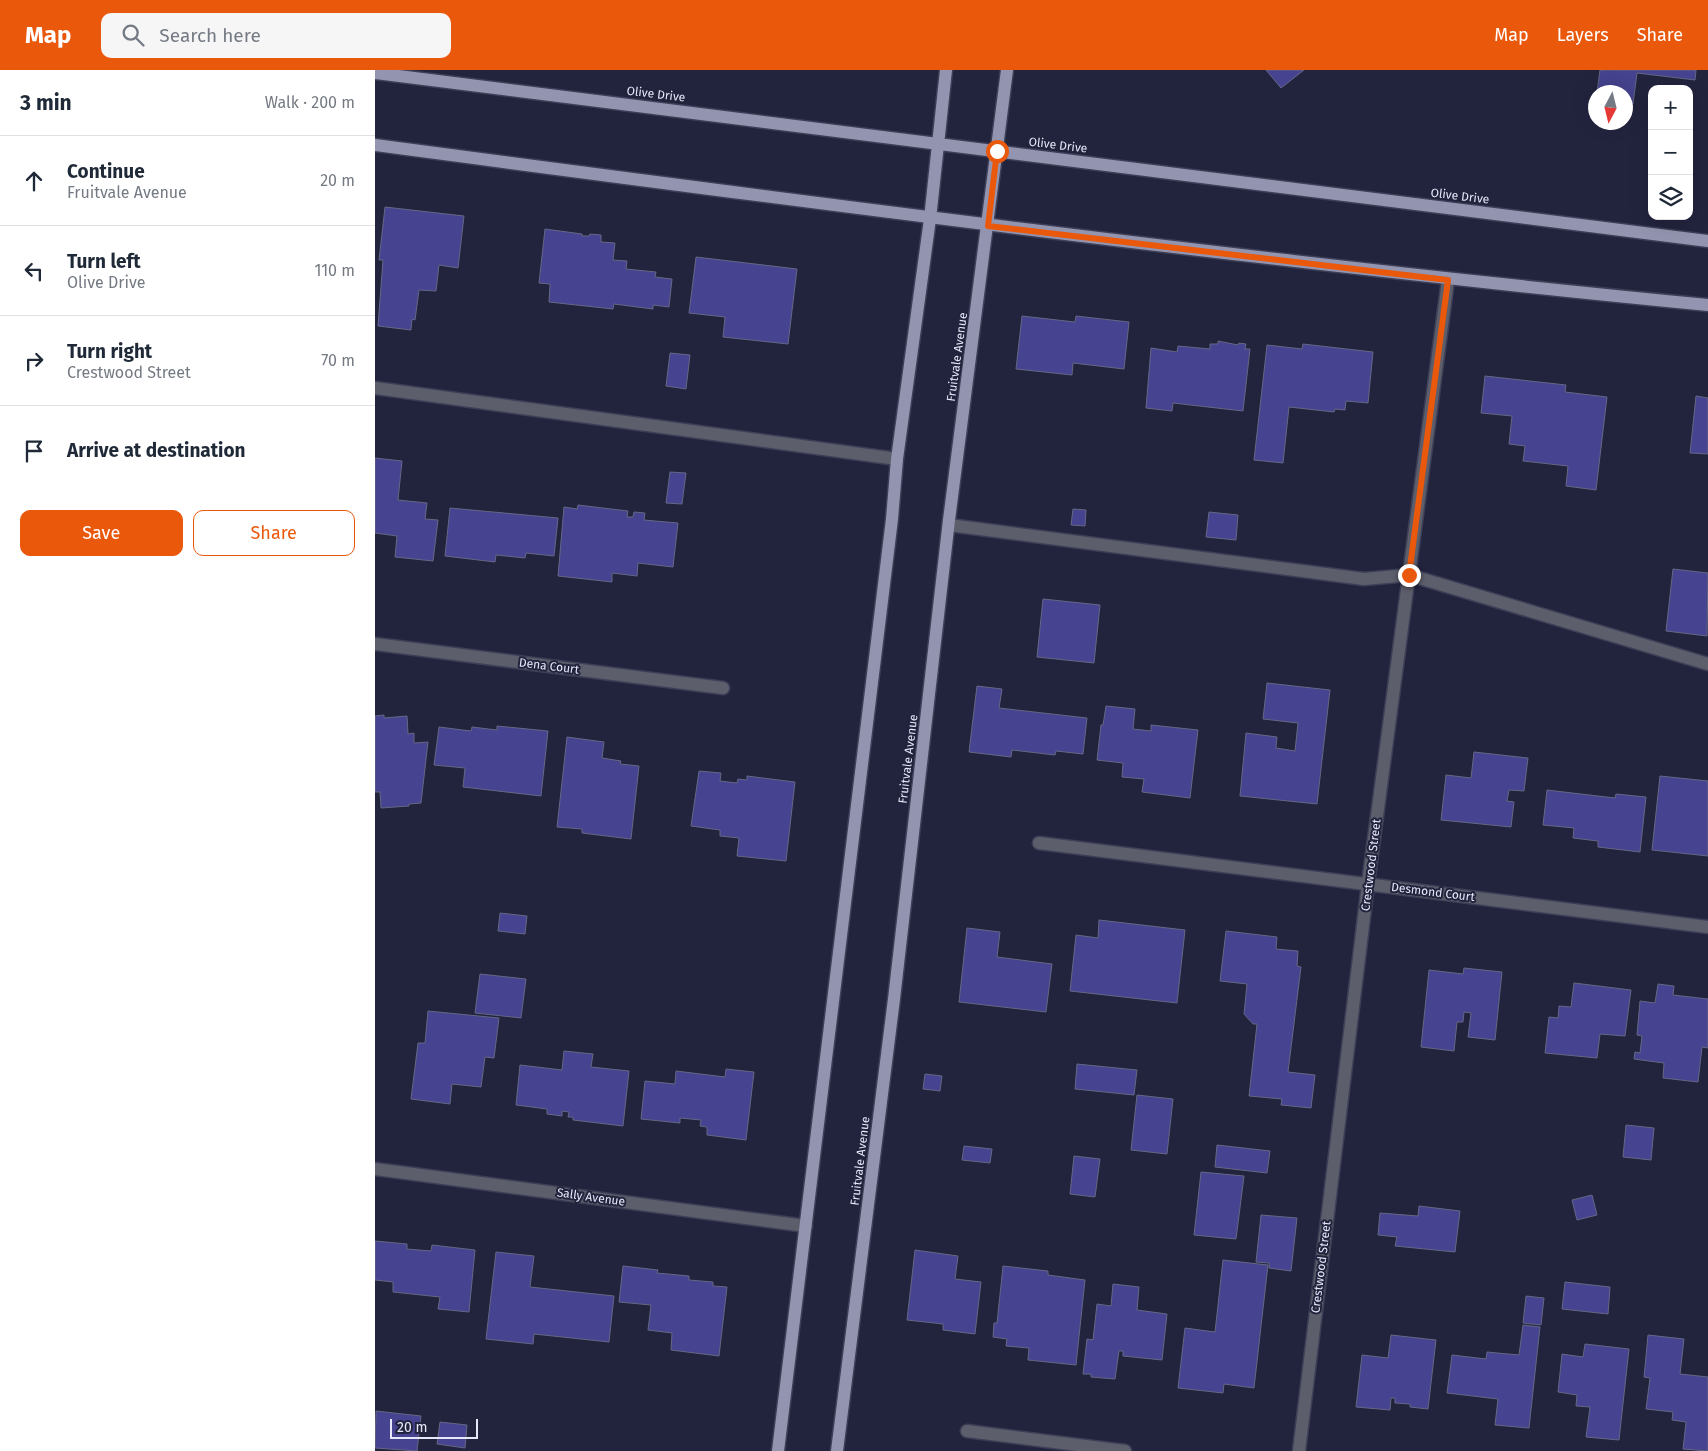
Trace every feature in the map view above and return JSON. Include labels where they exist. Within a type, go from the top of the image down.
[{"type":"main road","points":[[778,1451],[897,459],[930,219],[946,70]]},
{"type":"main road","name":"Fruitvale Avenue","points":[[837,1451],[894,998],[949,525],[1007,70]]},
{"type":"main road","name":"Olive Drive","points":[[375,73],[1708,241]]},
{"type":"main road","points":[[375,145],[930,219],[1448,280],[1708,306]]},
{"type":"street","name":"Crestwood Street","points":[[1299,1451],[1368,884],[1448,280]]},
{"type":"street","points":[[375,388],[897,459]]},
{"type":"street","points":[[949,525],[1364,579],[1409,575],[1708,664]]},
{"type":"street","name":"Dena Court","points":[[375,644],[723,688]]},
{"type":"street","name":"Desmond Court","points":[[1039,843],[1708,927]]},
{"type":"street","name":"Sally Avenue","points":[[375,1169],[806,1226]]},
{"type":"street","points":[[967,1431],[1125,1451]]},
{"type":"building","points":[[1266,70],[1304,70],[1281,88]]},
{"type":"building","points":[[1600,70],[1696,70],[1695,80],[1637,73],[1633,104],[1633,85],[1598,85]]},
{"type":"building","points":[[385,207],[464,216],[458,268],[439,265],[436,291],[419,290],[415,320],[412,319],[411,330],[378,326],[383,260],[379,260]]},
{"type":"building","points":[[545,229],[582,234],[582,236],[589,236],[590,234],[601,235],[601,242],[615,243],[613,260],[627,261],[626,269],[656,272],[655,277],[672,279],[669,307],[653,305],[653,309],[614,304],[613,309],[549,302],[550,284],[539,283]]},
{"type":"building","points":[[696,257],[797,269],[788,344],[723,337],[725,317],[689,313]]},
{"type":"building","points":[[1022,316],[1075,322],[1076,316],[1129,322],[1124,369],[1073,363],[1072,375],[1016,369]]},
{"type":"building","points":[[1218,341],[1238,345],[1239,343],[1246,344],[1245,349],[1250,349],[1243,411],[1173,403],[1172,411],[1146,408],[1151,348],[1177,352],[1178,346],[1210,349],[1210,344],[1218,344]]},
{"type":"building","points":[[1303,344],[1373,352],[1368,403],[1346,401],[1345,410],[1335,409],[1334,412],[1289,407],[1283,463],[1254,460],[1267,345],[1302,349]]},
{"type":"building","points":[[670,353],[690,355],[686,389],[666,386]]},
{"type":"building","points":[[1485,376],[1566,385],[1565,392],[1607,397],[1596,490],[1566,486],[1568,466],[1523,461],[1525,446],[1509,444],[1512,416],[1481,413]]},
{"type":"building","points":[[1696,396],[1708,398],[1708,454],[1690,453]]},
{"type":"building","points":[[375,458],[402,461],[398,500],[427,503],[425,519],[438,520],[433,561],[395,557],[397,536],[375,533]]},
{"type":"building","points":[[670,472],[686,473],[682,504],[666,503]]},
{"type":"building","points":[[578,505],[628,511],[627,517],[633,517],[634,512],[645,513],[644,520],[678,523],[673,567],[638,563],[637,576],[612,573],[612,582],[558,576],[564,507],[577,509]]},
{"type":"building","points":[[450,508],[558,518],[554,556],[526,553],[525,558],[496,555],[495,562],[445,556]]},
{"type":"building","points":[[1073,509],[1086,510],[1085,526],[1071,525]]},
{"type":"building","points":[[1209,512],[1238,515],[1236,540],[1206,537]]},
{"type":"building","points":[[1673,569],[1708,573],[1707,636],[1666,631]]},
{"type":"building","points":[[1043,599],[1100,605],[1094,663],[1037,657]]},
{"type":"building","points":[[1267,683],[1330,690],[1317,804],[1240,796],[1246,733],[1277,737],[1276,748],[1295,751],[1298,723],[1263,719]]},
{"type":"building","points":[[977,686],[1002,689],[999,708],[1087,718],[1083,754],[1056,751],[1055,755],[1012,750],[1011,757],[969,752]]},
{"type":"building","points":[[1106,706],[1135,709],[1133,729],[1151,731],[1151,725],[1198,730],[1190,798],[1142,792],[1144,779],[1122,777],[1123,763],[1097,760],[1101,725],[1103,725]]},
{"type":"building","points":[[384,715],[384,718],[407,716],[408,734],[414,733],[414,743],[428,742],[421,803],[381,808],[380,792],[375,792],[375,716]]},
{"type":"building","points":[[497,726],[548,731],[541,796],[463,787],[465,768],[434,765],[439,727],[471,731],[472,727],[497,730]]},
{"type":"building","points":[[567,737],[604,742],[602,758],[621,761],[620,764],[639,766],[631,839],[582,833],[582,829],[557,827]]},
{"type":"building","points":[[1474,752],[1528,758],[1524,791],[1509,790],[1507,801],[1514,802],[1511,827],[1441,820],[1446,775],[1471,778]]},
{"type":"building","points":[[699,771],[721,773],[720,781],[737,783],[738,779],[747,780],[747,776],[795,782],[786,861],[737,856],[739,838],[720,836],[720,830],[691,826]]},
{"type":"building","points":[[1660,776],[1708,781],[1708,856],[1652,850]]},
{"type":"building","points":[[1547,790],[1615,798],[1616,794],[1646,797],[1640,852],[1598,847],[1598,841],[1573,838],[1574,828],[1543,825]]},
{"type":"building","points":[[500,913],[527,916],[525,934],[498,931]]},
{"type":"building","points":[[1099,920],[1185,930],[1177,1003],[1070,991],[1076,935],[1098,938]]},
{"type":"building","points":[[967,928],[1000,932],[997,957],[1052,964],[1046,1012],[959,1002]]},
{"type":"building","points":[[1226,931],[1277,937],[1276,949],[1298,951],[1297,966],[1301,967],[1288,1072],[1315,1075],[1311,1108],[1281,1105],[1282,1099],[1249,1096],[1257,1024],[1253,1024],[1244,1014],[1247,984],[1220,981]]},
{"type":"building","points":[[1464,968],[1502,972],[1495,1040],[1468,1037],[1471,1013],[1464,1012],[1463,1022],[1457,1022],[1454,1051],[1421,1047],[1429,970],[1463,974]]},
{"type":"building","points":[[480,974],[526,979],[521,1018],[475,1013]]},
{"type":"building","points":[[1574,983],[1631,990],[1625,1036],[1600,1034],[1597,1058],[1545,1053],[1549,1017],[1558,1018],[1559,1006],[1571,1007]]},
{"type":"building","points":[[1658,984],[1674,986],[1673,995],[1708,999],[1708,1048],[1702,1047],[1698,1082],[1663,1078],[1664,1063],[1634,1059],[1635,1052],[1640,1053],[1642,1036],[1637,1035],[1640,1001],[1655,1003]]},
{"type":"building","points":[[428,1011],[499,1018],[494,1058],[485,1057],[481,1087],[452,1084],[450,1104],[411,1099],[418,1043],[425,1043]]},
{"type":"building","points":[[564,1051],[593,1054],[591,1067],[629,1071],[623,1126],[573,1120],[573,1117],[568,1117],[569,1112],[562,1111],[562,1116],[547,1114],[547,1109],[516,1105],[520,1065],[562,1070]]},
{"type":"building","points":[[1077,1064],[1137,1070],[1134,1095],[1075,1089]]},
{"type":"building","points":[[726,1069],[754,1072],[746,1140],[707,1135],[707,1127],[700,1126],[701,1120],[680,1118],[680,1123],[641,1119],[645,1081],[675,1084],[676,1071],[725,1077]]},
{"type":"building","points":[[925,1074],[942,1076],[940,1091],[923,1089]]},
{"type":"building","points":[[1137,1095],[1173,1099],[1167,1154],[1131,1150]]},
{"type":"building","points":[[1626,1125],[1654,1128],[1651,1160],[1623,1157]]},
{"type":"building","points":[[1217,1145],[1270,1151],[1267,1173],[1215,1167]]},
{"type":"building","points":[[964,1146],[992,1149],[990,1163],[962,1160]]},
{"type":"building","points":[[1074,1156],[1100,1159],[1095,1197],[1070,1194]]},
{"type":"building","points":[[1201,1172],[1244,1176],[1236,1239],[1194,1235]]},
{"type":"building","points":[[1592,1195],[1597,1215],[1577,1220],[1572,1200]]},
{"type":"building","points":[[1419,1206],[1460,1211],[1455,1252],[1395,1246],[1397,1237],[1378,1235],[1380,1213],[1418,1216]]},
{"type":"building","points":[[1261,1215],[1297,1218],[1291,1271],[1269,1268],[1269,1263],[1256,1262]]},
{"type":"building","points":[[375,1241],[407,1244],[407,1249],[431,1251],[432,1245],[475,1250],[469,1312],[438,1309],[440,1297],[393,1292],[393,1282],[375,1280]]},
{"type":"building","points":[[915,1250],[958,1256],[955,1279],[981,1282],[975,1334],[943,1330],[943,1324],[907,1320]]},
{"type":"building","points":[[496,1252],[534,1256],[530,1287],[614,1296],[609,1342],[534,1334],[533,1344],[486,1339]]},
{"type":"building","points":[[1223,1260],[1268,1265],[1254,1388],[1224,1384],[1223,1393],[1178,1388],[1185,1328],[1215,1332]]},
{"type":"building","points":[[623,1266],[658,1270],[657,1273],[689,1276],[689,1280],[713,1282],[713,1286],[727,1287],[719,1356],[671,1350],[672,1333],[648,1330],[651,1305],[619,1302]]},
{"type":"building","points":[[1003,1266],[1048,1271],[1048,1275],[1085,1280],[1076,1365],[1028,1360],[1029,1348],[1006,1346],[1007,1339],[993,1337],[994,1323],[997,1323]]},
{"type":"building","points":[[1565,1282],[1610,1287],[1608,1314],[1562,1309]]},
{"type":"building","points":[[1113,1284],[1139,1287],[1137,1310],[1167,1314],[1162,1360],[1123,1356],[1123,1351],[1119,1351],[1115,1379],[1091,1377],[1091,1374],[1083,1374],[1087,1339],[1093,1340],[1097,1304],[1111,1306]]},
{"type":"building","points":[[1526,1296],[1544,1298],[1541,1325],[1523,1323]]},
{"type":"building","points":[[1523,1325],[1540,1327],[1529,1428],[1495,1425],[1498,1399],[1447,1393],[1452,1355],[1486,1359],[1487,1352],[1519,1355]]},
{"type":"building","points":[[1391,1335],[1436,1340],[1428,1409],[1410,1407],[1410,1404],[1395,1403],[1395,1398],[1391,1398],[1390,1410],[1356,1407],[1362,1355],[1388,1358]]},
{"type":"building","points":[[1648,1335],[1684,1339],[1680,1374],[1708,1377],[1708,1451],[1683,1449],[1686,1422],[1672,1420],[1673,1412],[1646,1409],[1650,1378],[1644,1377]]},
{"type":"building","points":[[1585,1344],[1629,1349],[1619,1440],[1586,1437],[1590,1407],[1576,1406],[1577,1395],[1558,1392],[1562,1354],[1583,1357]]},
{"type":"building","points":[[376,1411],[421,1416],[417,1451],[375,1448]]},
{"type":"building","points":[[440,1422],[467,1425],[465,1448],[437,1444]]},
{"type":"route","points":[[997,151],[988,226],[1448,280],[1409,575]]}]
